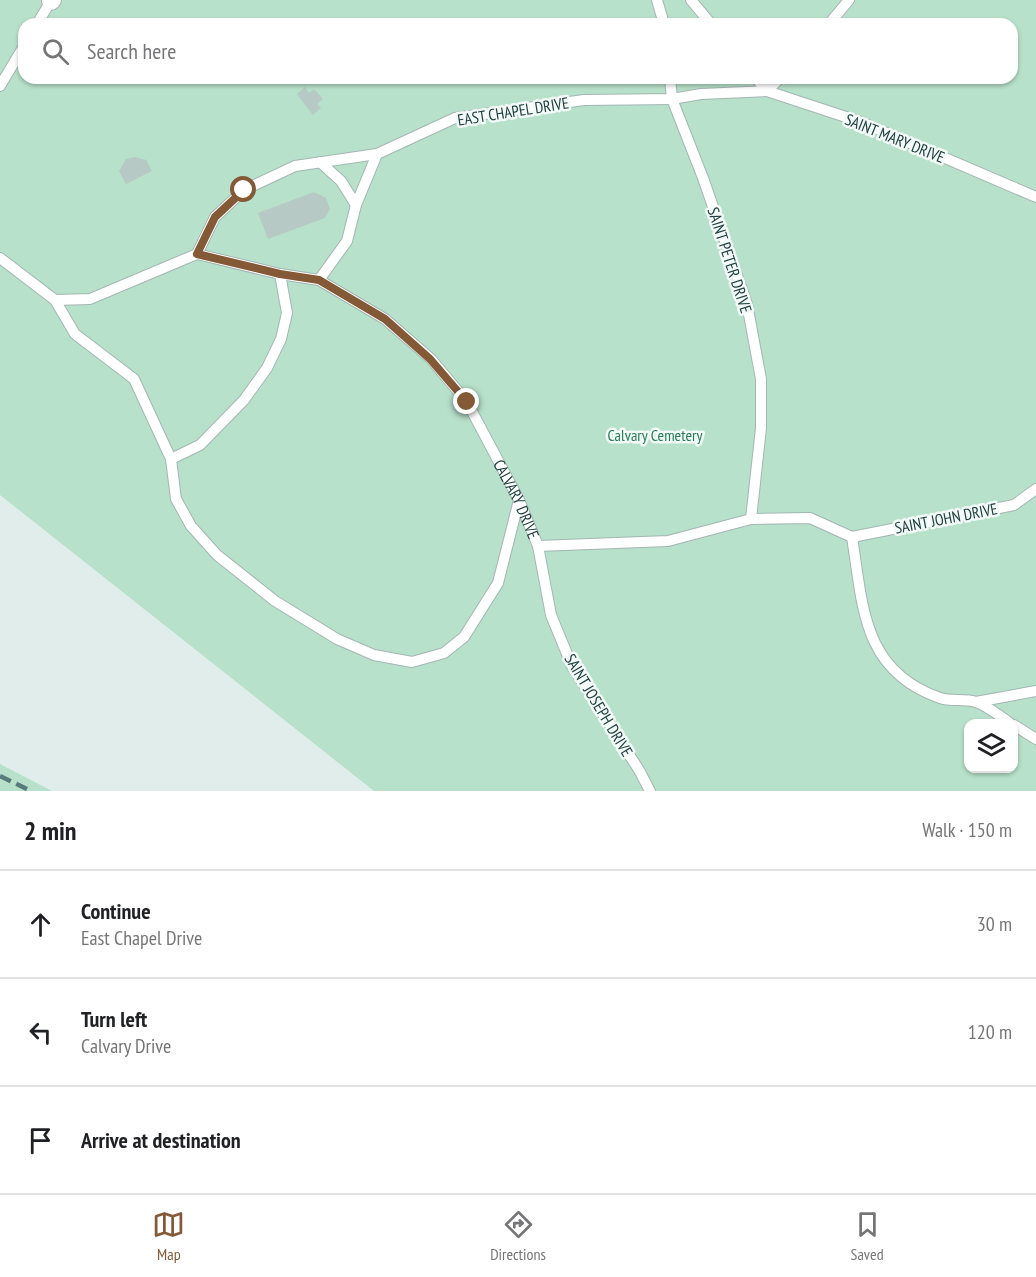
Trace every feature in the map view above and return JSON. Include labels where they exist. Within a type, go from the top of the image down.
[{"type":"lane","points":[[657,0],[662,18]]},
{"type":"lane","points":[[692,0],[706,18]]},
{"type":"lane","points":[[834,18],[849,0]]},
{"type":"lane","points":[[41,18],[51,1]]},
{"type":"lane","points":[[0,86],[18,56]]},
{"type":"lane","name":"SAINT PETER DRIVE","points":[[671,84],[672,99],[703,177],[747,304],[761,379],[761,428],[750,519]]},
{"type":"lane","points":[[761,84],[767,91],[774,84]]},
{"type":"lane","name":"EAST CHAPEL DRIVE","points":[[197,254],[215,217],[244,190],[295,166],[377,154],[455,118],[584,100],[672,99],[702,94],[767,91]]},
{"type":"lane","name":"SAINT MARY DRIVE","points":[[767,91],[861,122],[1036,197]]},
{"type":"lane","points":[[319,280],[347,242],[356,206],[377,154]]},
{"type":"lane","points":[[320,162],[341,182],[356,206]]},
{"type":"lane","points":[[54,300],[90,299],[197,254]]},
{"type":"lane","name":"CALVARY DRIVE","points":[[197,254],[280,274],[319,280],[385,319],[430,359],[467,402],[519,500],[538,546],[668,541],[750,519],[810,518],[852,537]]},
{"type":"lane","points":[[0,258],[54,300],[75,334],[134,379],[171,459],[176,499],[190,526],[218,555],[275,601],[338,639],[374,655],[412,662],[444,653],[464,637],[498,583],[519,500]]},
{"type":"lane","points":[[171,459],[200,445],[244,400],[267,368],[282,339],[287,313],[280,274]]},
{"type":"lane","name":"SAINT JOHN DRIVE","points":[[852,537],[1014,505],[1036,489]]},
{"type":"lane","points":[[852,537],[866,624],[878,649],[893,670],[915,688],[943,699],[976,702],[1036,691]]},
{"type":"lane","name":"SAINT JOSEPH DRIVE","points":[[538,546],[551,615],[572,666],[650,791]]},
{"type":"lane","points":[[976,702],[1004,719]]},
{"type":"lane","points":[[1018,728],[1036,739]]},
{"type":"green space","name":"Calvary Cemetery","points":[[0,0],[1036,0],[1036,791],[374,791],[0,495]]},
{"type":"green space","points":[[0,764],[52,791],[0,791]]},
{"type":"building","points":[[305,87],[309,93],[314,89],[323,99],[317,104],[321,108],[313,115],[297,94]]},
{"type":"building","points":[[135,157],[146,160],[152,171],[126,184],[119,171],[126,159]]},
{"type":"building","points":[[314,192],[326,198],[330,209],[325,218],[268,239],[258,213]]},
{"type":"railway","points":[[0,776],[31,791]]},
{"type":"route","points":[[244,190],[215,217],[197,254],[280,274],[319,280],[385,319],[430,359],[467,402]]}]
